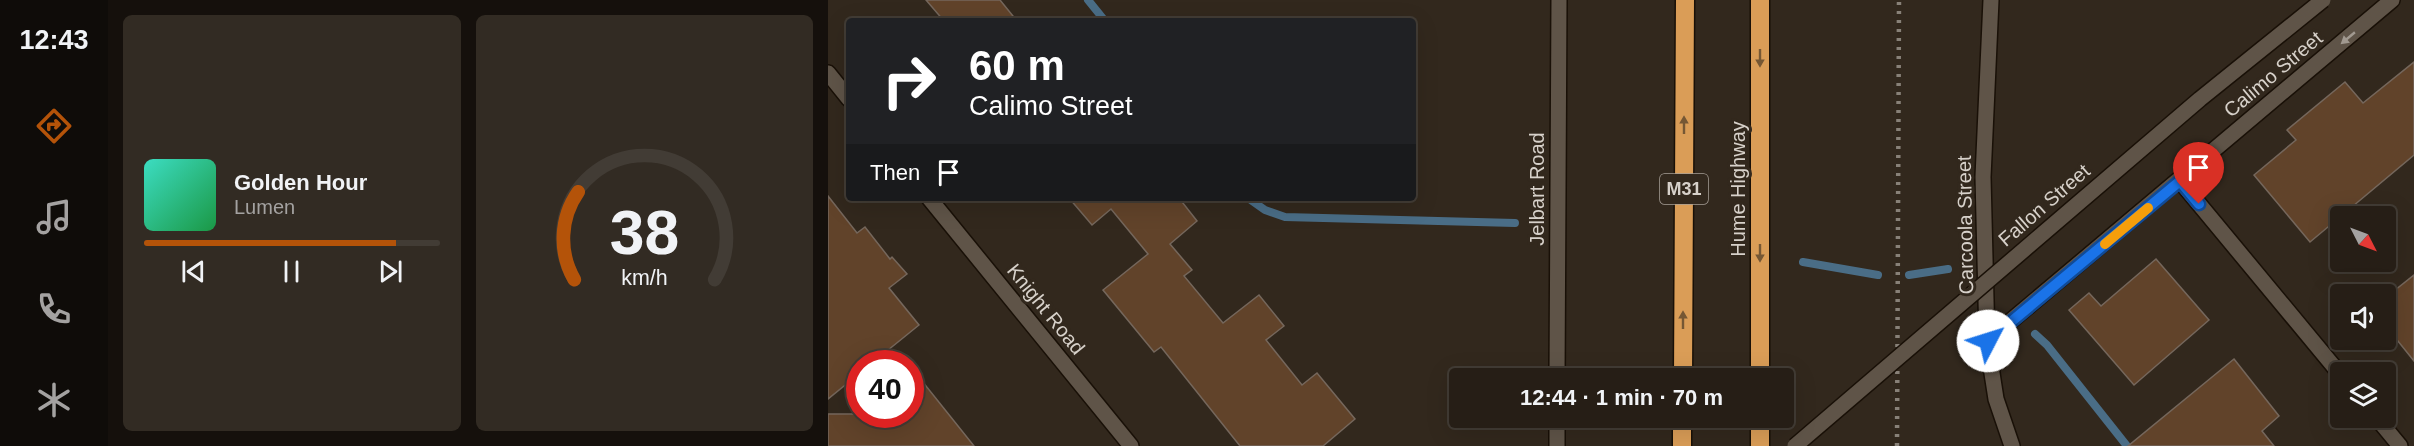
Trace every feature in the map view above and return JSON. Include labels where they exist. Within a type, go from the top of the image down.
[{"type":"highway","name":"M31","points":[[1683,368],[1685,0]]},
{"type":"highway","name":"Hume Highway","points":[[1760,0],[1760,368]]},
{"type":"highway","points":[[1682,428],[1682,446]]},
{"type":"highway","points":[[1760,428],[1760,446]]},
{"type":"street","name":"Jelbart Road","points":[[1557,368],[1559,0]]},
{"type":"street","name":"Carcoola Street","points":[[1991,0],[1983,177],[1988,341],[1996,399],[2012,446]]},
{"type":"street","name":"Fallon Street","points":[[1795,446],[2200,99],[2323,0]]},
{"type":"street","name":"Calimo Street","points":[[1988,341],[2392,0]]},
{"type":"street","points":[[828,73],[846,95]]},
{"type":"street","points":[[2180,181],[2330,362]]},
{"type":"street","name":"Knight Road","points":[[931,201],[1131,446]]},
{"type":"street","points":[[1557,428],[1557,446]]},
{"type":"street","points":[[2385,428],[2400,446]]},
{"type":"building","points":[[926,0],[1000,0],[1015,18],[941,18]]},
{"type":"building","points":[[2414,62],[2414,155],[2353,206],[2330,206],[2330,225],[2310,242],[2254,175],[2296,140],[2287,130],[2345,82],[2363,103]]},
{"type":"building","points":[[828,196],[857,233],[865,227],[890,259],[892,257],[907,274],[889,288],[919,325],[888,350],[846,350],[846,384],[828,399]]},
{"type":"building","points":[[1072,201],[1181,201],[1197,221],[1170,244],[1192,270],[1184,276],[1223,323],[1259,295],[1284,326],[1266,340],[1302,385],[1317,373],[1355,419],[1323,446],[1240,446],[1161,347],[1154,352],[1103,290],[1148,254],[1111,209],[1092,225]]},
{"type":"building","points":[[2156,259],[2209,320],[2134,385],[2069,310],[2089,293],[2101,306]]},
{"type":"building","points":[[2414,275],[2414,361],[2396,339],[2396,289]]},
{"type":"building","points":[[2234,359],[2279,416],[2262,431],[2274,446],[2128,446]]},
{"type":"building","points":[[924,384],[974,446],[828,446],[828,414],[846,414],[846,428],[924,428]]},
{"type":"waterway","points":[[1088,0],[1103,18]]},
{"type":"waterway","points":[[1252,201],[1265,210],[1285,217],[1515,223]]},
{"type":"waterway","points":[[1803,262],[1878,275]]},
{"type":"waterway","points":[[1909,275],[1948,269]]},
{"type":"waterway","points":[[2035,334],[2047,345],[2127,446]]},
{"type":"railway","points":[[1897,446],[1899,0]]},
{"type":"slow traffic","points":[[2105,244],[2148,208]]},
{"type":"route","points":[[1988,341],[2180,181],[2199,204]]}]
